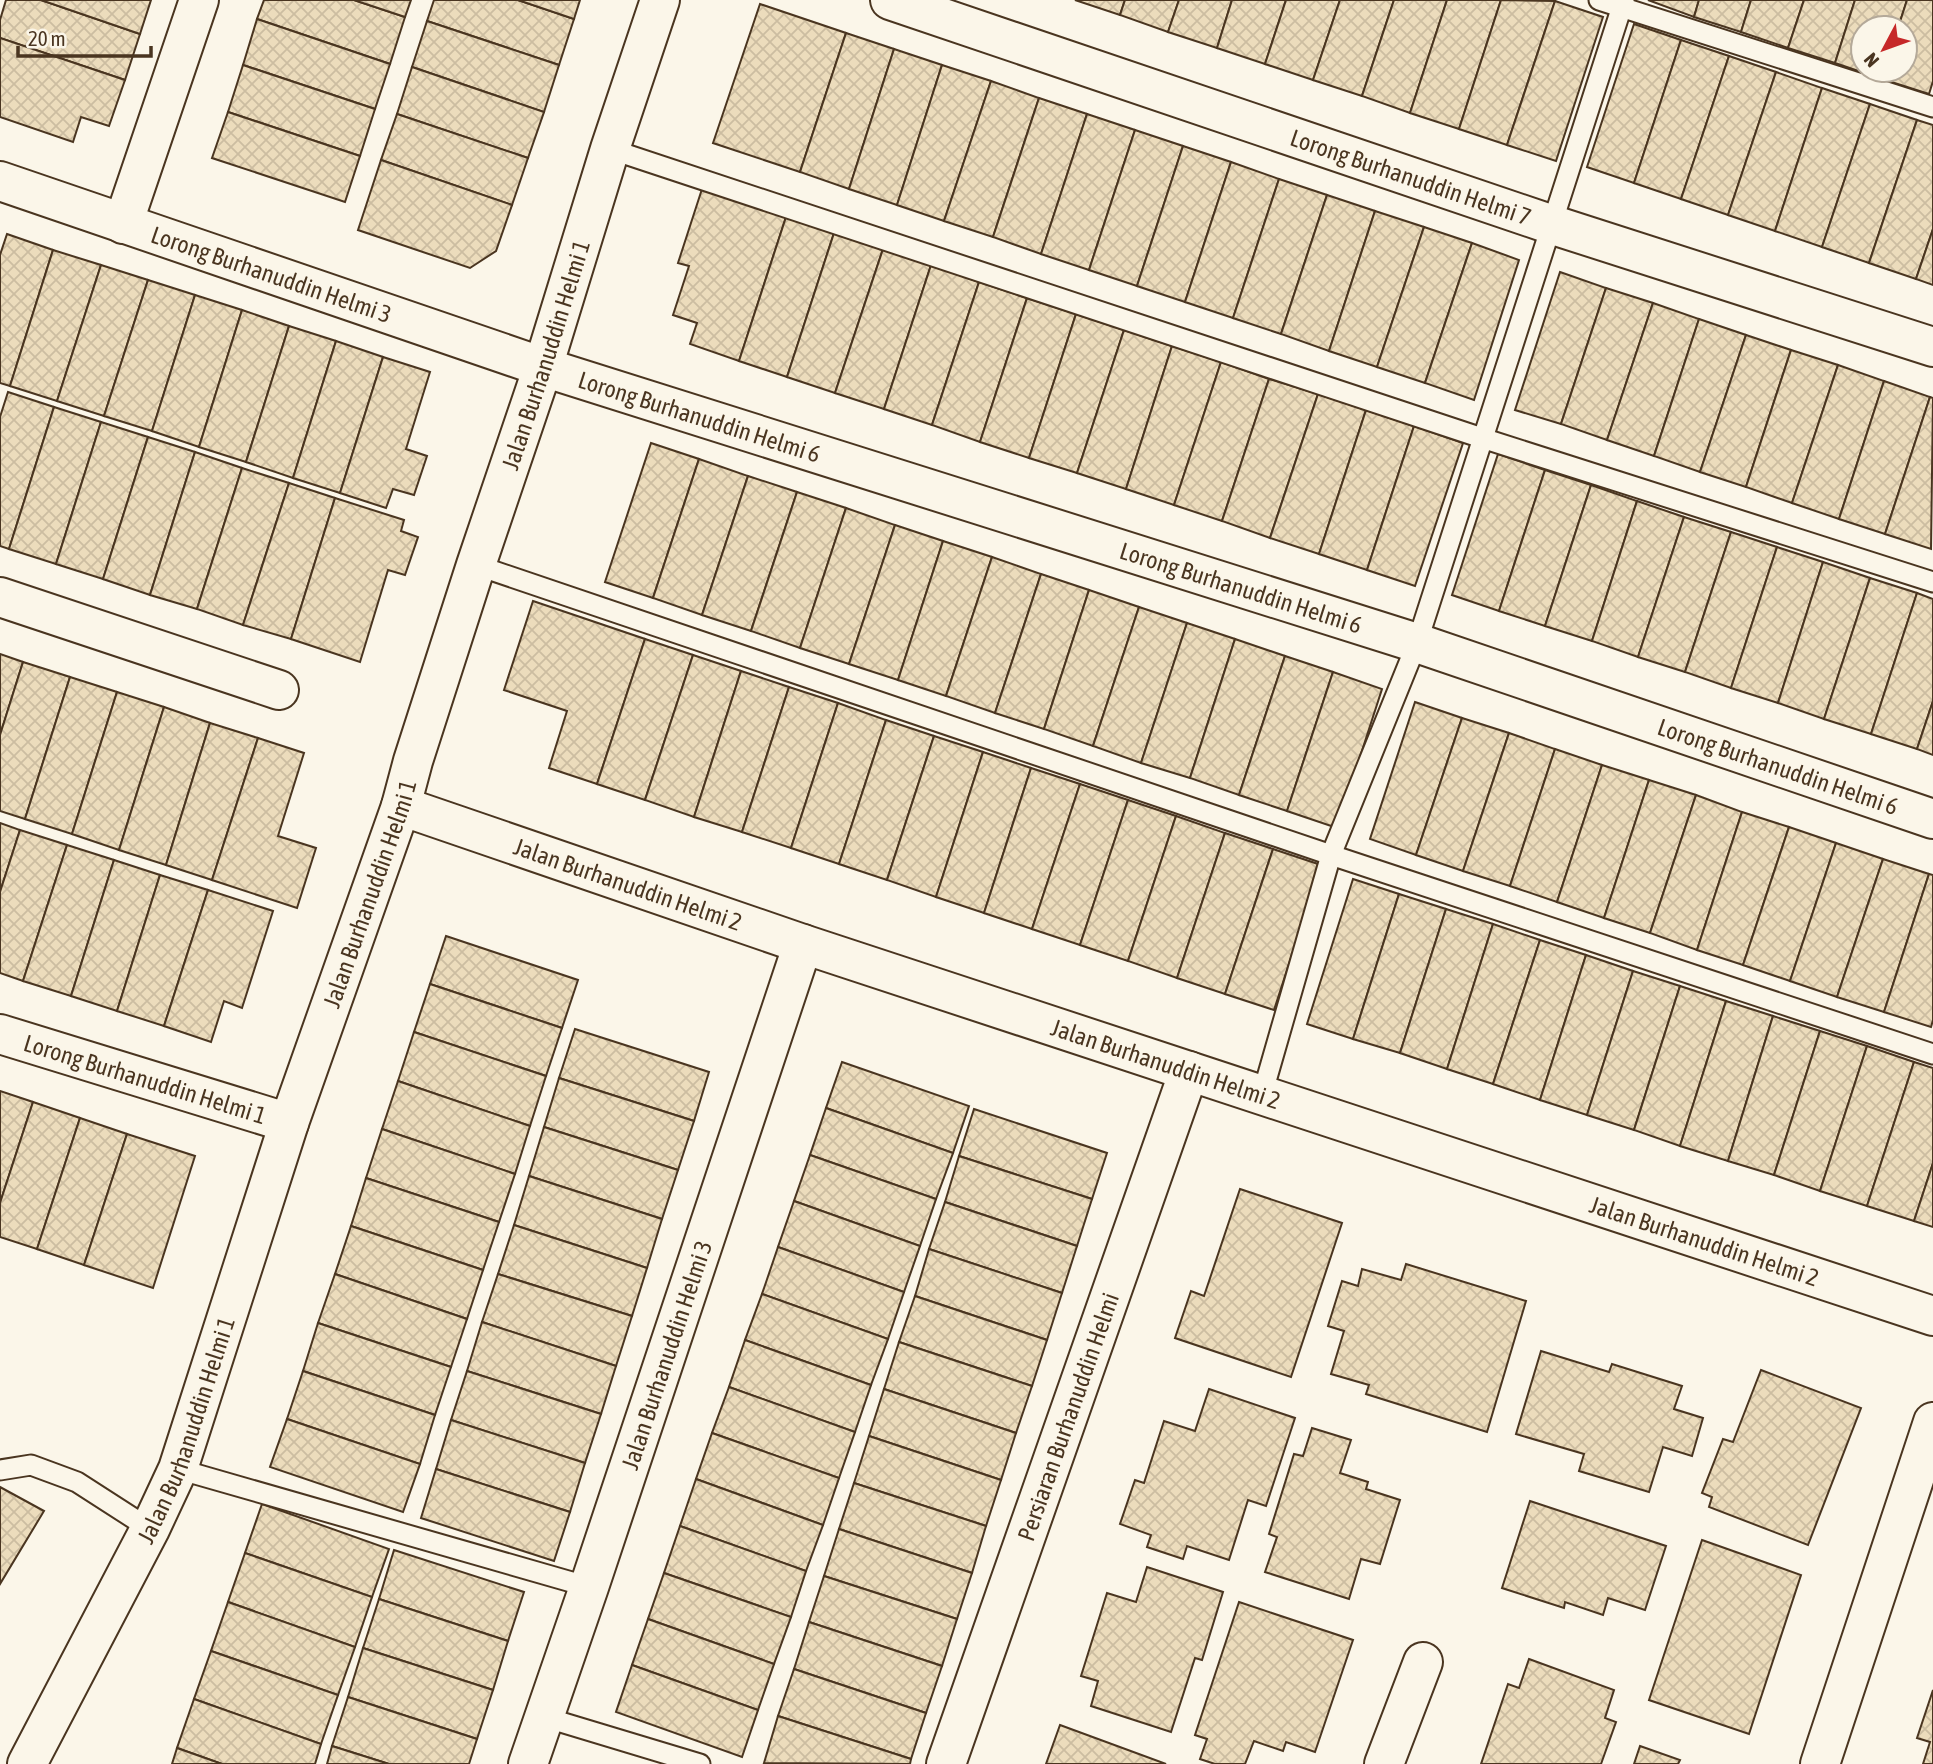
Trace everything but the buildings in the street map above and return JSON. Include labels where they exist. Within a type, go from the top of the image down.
[{"type":"street","points":[[123,224],[199,0]]},
{"type":"street","name":"Jalan Burhanuddin Helmi 1","points":[[26,1764],[150,1529],[178,1469],[289,1123],[401,806],[413,761],[660,0]]},
{"type":"street","name":"Lorong Burhanuddin Helmi 7","points":[[890,0],[1550,224],[1933,347]]},
{"type":"street","name":"Lorong Burhanuddin Helmi 3","points":[[0,181],[543,367]]},
{"type":"street","name":"Lorong Burhanuddin Helmi 6","points":[[543,367],[1417,643],[1933,819]]},
{"type":"street","points":[[0,597],[279,690]]},
{"type":"street","name":"Jalan Burhanuddin Helmi 2","points":[[401,806],[803,944],[1933,1316]]},
{"type":"street","name":"Jalan Burhanuddin Helmi 3","points":[[528,1764],[803,944]]},
{"type":"street","name":"Lorong Burhanuddin Helmi 1","points":[[0,1034],[289,1123]]},
{"type":"street","name":"Persiaran Burhanuddin Helmi","points":[[946,1764],[1189,1071]]},
{"type":"street","points":[[1819,1764],[1933,1422]]},
{"type":"street","points":[[1384,1764],[1423,1662]]},
{"type":"lane","points":[[1599,0],[1623,4],[1933,107]]},
{"type":"lane","points":[[1262,1095],[1331,855],[1417,643],[1623,4]]},
{"type":"lane","points":[[610,149],[1482,438],[1933,582]]},
{"type":"lane","points":[[476,565],[1331,855],[1933,1054]]},
{"type":"lane","points":[[0,1470],[31,1465],[77,1482],[150,1529]]},
{"type":"lane","points":[[178,1469],[589,1587]]},
{"type":"lane","points":[[544,1717],[699,1764]]}]
